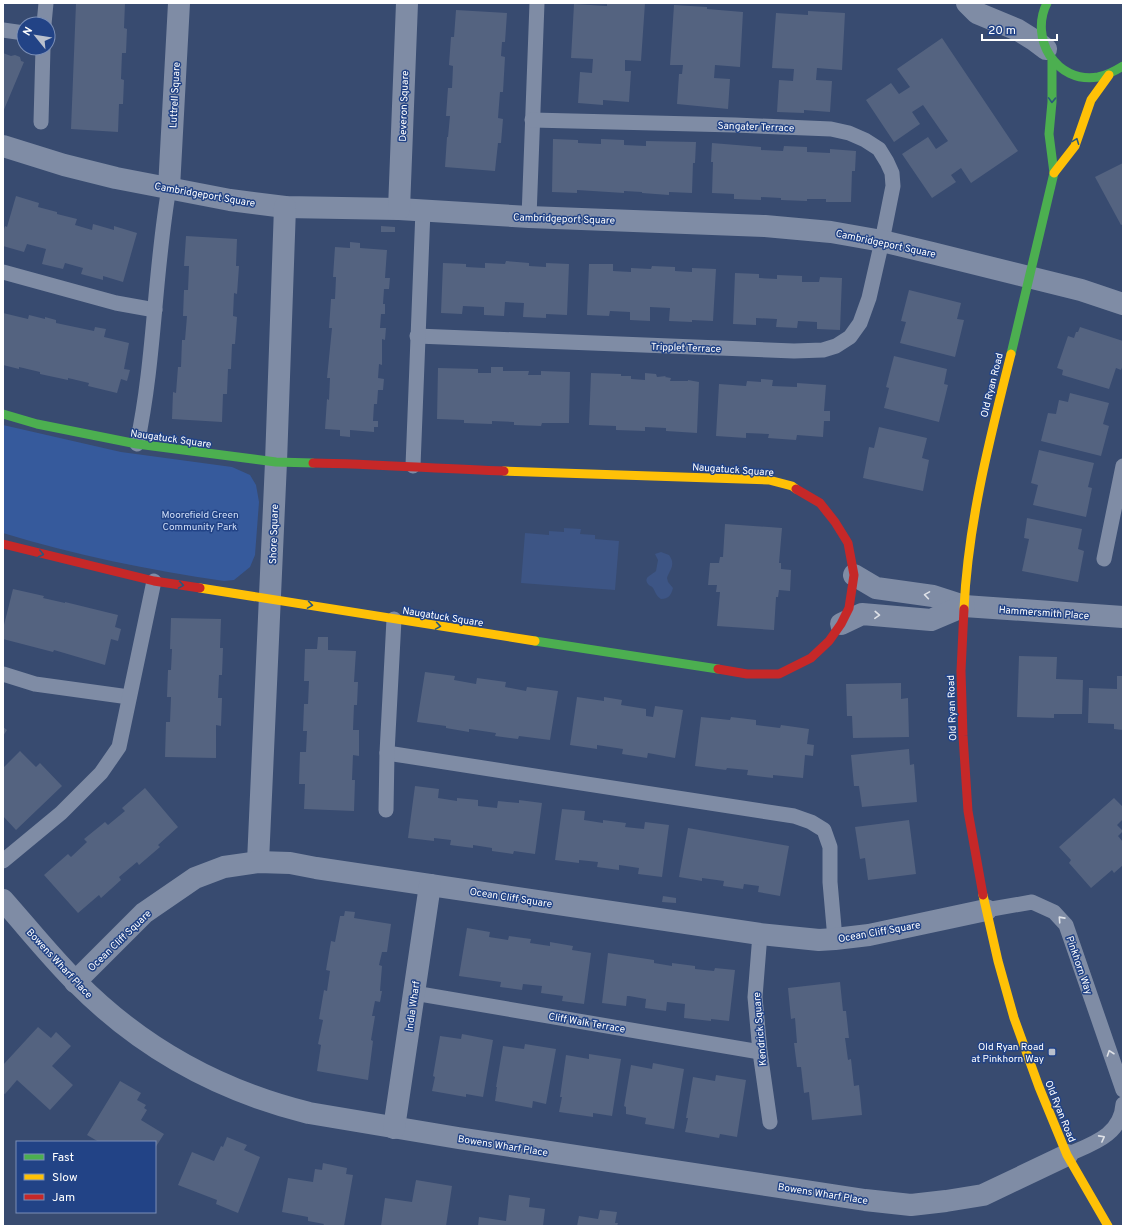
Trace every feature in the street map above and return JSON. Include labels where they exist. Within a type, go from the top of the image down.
[{"type":"street","name":"Luttrell Square","points":[[169,188],[179,3]]},
{"type":"street","name":"Deveron Square","points":[[399,209],[407,3]]},
{"type":"street","points":[[967,3],[977,13],[1018,30],[1034,40],[1049,55]]},
{"type":"street","name":"Old Ryan Road","points":[[1047,3],[1041,18],[1043,46],[1064,71],[1078,77],[1093,78],[1118,70]]},
{"type":"street","name":"Old Ryan Road","points":[[1049,55],[1052,102],[1049,134],[1054,173],[981,478],[971,533],[964,606],[961,671],[962,736],[968,811],[986,910],[1014,1018],[1038,1087],[1067,1155],[1108,1226]]},
{"type":"street","name":"Old Ryan Road","points":[[1054,173],[1075,146],[1091,100],[1118,70]]},
{"type":"street","name":"Cambridgeport Square","points":[[3,146],[64,165],[116,178],[230,200],[284,206],[399,209],[529,217],[788,227],[838,233],[882,241],[1029,277],[1081,290],[1123,304]]},
{"type":"street","name":"Shore Square","points":[[258,862],[276,462],[284,206]]},
{"type":"street","name":"Naugatuck Square","points":[[3,414],[37,424],[137,444],[276,462],[769,480],[792,486],[820,503],[835,522],[848,543],[854,575],[849,608],[828,641],[811,658],[779,674],[747,674],[154,581],[3,544]]},
{"type":"street","name":"Hammersmith Place","points":[[854,575],[876,588],[933,596],[964,606],[1123,617]]},
{"type":"street","name":"Hammersmith Place","points":[[840,624],[862,614],[931,620],[964,606]]},
{"type":"street","name":"Ocean Cliff Square","points":[[75,982],[144,913],[196,878],[224,866],[258,862],[290,863],[760,934],[819,940],[869,935],[986,910]]},
{"type":"street","name":"India Wharf","points":[[394,1128],[430,885]]},
{"type":"street","name":"Bowens Wharf Place","points":[[3,900],[75,982],[112,1016],[147,1042],[178,1062],[215,1080],[286,1107],[309,1113],[394,1128],[865,1200],[911,1205],[946,1201],[983,1194],[1067,1155]]},
{"type":"lane","points":[[45,16],[46,3]]},
{"type":"lane","points":[[529,217],[537,3]]},
{"type":"lane","points":[[3,30],[16,32]]},
{"type":"lane","points":[[41,122],[43,56]]},
{"type":"lane","name":"Sangater Terrace","points":[[532,120],[735,125],[831,130],[849,133],[865,140],[878,149],[887,162],[892,174],[893,186],[882,241]]},
{"type":"lane","points":[[137,444],[144,409],[155,310],[162,226],[169,188]]},
{"type":"lane","points":[[413,466],[423,210]]},
{"type":"lane","name":"Tripplet Terrace","points":[[417,336],[794,351],[823,350],[836,346],[850,336],[860,324],[869,298],[882,241]]},
{"type":"lane","points":[[3,272],[116,303],[155,310]]},
{"type":"lane","points":[[1104,559],[1123,466]]},
{"type":"lane","points":[[3,861],[61,813],[101,774],[119,747],[128,697],[154,581]]},
{"type":"lane","points":[[386,810],[387,753],[394,619]]},
{"type":"lane","points":[[3,674],[35,684],[128,697]]},
{"type":"lane","points":[[387,753],[794,816],[811,822],[824,830],[830,847],[830,882],[835,939]]},
{"type":"lane","name":"Pinkhorn Way","points":[[986,910],[1032,902],[1054,912],[1066,925],[1123,1090]]},
{"type":"lane","name":"Kendrick Square","points":[[760,934],[755,997],[760,1052],[770,1122]]},
{"type":"lane","name":"Cliff Walk Terrace","points":[[414,993],[760,1052]]},
{"type":"lane","points":[[1067,1155],[1110,1134],[1122,1115],[1123,1104]]},
{"type":"green space","name":"Moorefield Green Community Park","points":[[3,425],[121,452],[232,467],[250,475],[256,485],[259,502],[255,555],[250,567],[234,580],[224,581],[112,561],[3,533]]},
{"type":"shaded area","points":[[564,528],[581,529],[580,534],[595,535],[595,539],[619,541],[615,590],[521,583],[525,533],[549,535],[549,531],[564,532]]},
{"type":"shaded area","points":[[661,552],[669,555],[671,558],[672,567],[667,578],[668,582],[673,588],[669,596],[661,599],[657,596],[653,587],[648,585],[647,578],[656,571],[658,560],[655,554]]},
{"type":"building","points":[[76,3],[125,3],[124,28],[127,29],[126,53],[122,53],[121,79],[124,80],[123,104],[119,104],[118,132],[71,129]]},
{"type":"building","points":[[607,3],[645,3],[641,61],[625,60],[625,71],[631,71],[629,102],[603,100],[603,105],[578,103],[580,72],[592,73],[593,59],[571,58],[574,4],[607,6]]},
{"type":"building","points":[[674,5],[707,7],[707,9],[743,12],[740,67],[715,65],[714,78],[730,79],[728,109],[677,104],[679,74],[682,74],[683,65],[670,65]]},
{"type":"building","points":[[456,10],[507,13],[505,42],[502,42],[501,56],[505,57],[503,92],[500,92],[498,118],[503,119],[501,143],[498,143],[495,171],[445,167],[450,116],[446,116],[448,88],[452,88],[453,66],[449,65],[451,37],[454,37]]},
{"type":"building","points":[[808,11],[845,13],[842,70],[817,68],[816,80],[832,81],[830,112],[804,110],[804,113],[777,112],[779,80],[793,81],[794,69],[772,68],[776,13],[808,15]]},
{"type":"building","points":[[942,38],[1018,151],[971,183],[961,168],[951,175],[956,182],[932,198],[902,154],[928,137],[936,149],[948,141],[923,105],[912,112],[920,124],[894,142],[866,100],[891,83],[899,94],[910,87],[897,69]]},
{"type":"building","points":[[3,53],[20,57],[21,61],[24,62],[3,112]]},
{"type":"building","points":[[553,139],[578,140],[578,143],[601,144],[601,139],[624,140],[624,145],[646,146],[646,141],[696,142],[695,163],[693,163],[692,193],[669,192],[669,195],[624,191],[624,193],[577,190],[577,193],[552,192]]},
{"type":"building","points":[[712,143],[761,147],[761,150],[783,151],[784,146],[807,147],[807,152],[830,153],[830,149],[856,151],[855,171],[852,171],[851,202],[826,202],[826,199],[807,199],[807,201],[781,200],[781,198],[761,197],[761,200],[734,199],[734,194],[712,193]]},
{"type":"building","points":[[1123,163],[1123,224],[1121,225],[1095,177]]},
{"type":"building","points":[[16,196],[39,203],[38,207],[77,219],[75,225],[92,230],[93,224],[114,230],[114,226],[137,233],[123,282],[103,276],[103,280],[81,274],[83,268],[65,263],[63,269],[42,264],[46,249],[27,244],[24,252],[3,246],[3,232],[5,226],[7,227]]},
{"type":"building","points":[[381,226],[395,227],[395,232],[381,232]]},
{"type":"building","points":[[186,236],[237,239],[236,266],[239,266],[237,294],[234,293],[233,316],[237,317],[235,344],[232,344],[231,369],[228,369],[227,394],[223,394],[222,422],[172,419],[173,392],[176,393],[178,367],[181,367],[182,340],[185,340],[187,316],[183,316],[184,290],[188,290],[189,266],[184,266]]},
{"type":"building","points":[[350,242],[360,243],[360,248],[387,250],[385,278],[390,278],[389,289],[384,289],[383,304],[385,304],[385,314],[381,314],[380,328],[386,328],[385,340],[382,339],[382,365],[379,364],[378,378],[384,379],[383,390],[378,390],[377,404],[374,404],[373,421],[378,421],[378,427],[374,427],[374,432],[350,430],[350,437],[340,436],[340,430],[325,429],[327,399],[329,400],[330,378],[327,378],[332,328],[329,328],[331,299],[335,299],[336,277],[333,277],[335,247],[350,248]]},
{"type":"building","points":[[506,261],[529,263],[529,266],[546,267],[546,263],[569,264],[567,315],[546,314],[546,318],[523,317],[524,303],[505,302],[504,316],[484,315],[484,307],[463,306],[462,314],[441,313],[443,263],[466,264],[466,267],[485,268],[485,263],[505,264]]},
{"type":"building","points":[[589,264],[613,264],[613,271],[631,272],[631,268],[651,269],[652,266],[675,267],[675,271],[692,272],[692,268],[716,269],[713,321],[669,321],[670,308],[650,307],[650,321],[630,320],[630,312],[610,311],[609,316],[587,315]]},
{"type":"building","points":[[735,273],[759,274],[759,278],[777,279],[777,275],[802,276],[802,282],[819,282],[820,277],[842,278],[840,330],[817,329],[817,322],[798,321],[797,328],[776,327],[777,319],[756,318],[756,325],[733,324]]},
{"type":"building","points":[[909,290],[961,303],[957,319],[964,320],[955,357],[900,343],[906,322],[901,321]]},
{"type":"building","points":[[3,313],[28,319],[29,315],[45,319],[45,317],[56,320],[56,323],[94,331],[95,327],[106,329],[104,337],[129,343],[124,369],[130,370],[127,381],[121,379],[117,393],[88,386],[89,383],[68,378],[68,380],[40,374],[40,372],[19,367],[19,369],[3,365]]},
{"type":"building","points":[[1080,327],[1123,341],[1123,365],[1121,370],[1116,368],[1109,389],[1062,375],[1063,370],[1057,368],[1068,336],[1074,338]]},
{"type":"building","points":[[894,356],[947,369],[944,384],[948,385],[939,422],[884,408],[889,388],[886,387]]},
{"type":"building","points":[[491,367],[503,367],[503,371],[529,371],[528,375],[541,375],[541,371],[570,372],[569,423],[542,423],[541,426],[514,425],[514,422],[492,421],[492,424],[464,423],[464,420],[437,419],[438,368],[478,369],[478,373],[491,373]]},
{"type":"building","points":[[591,373],[621,374],[621,376],[631,376],[631,379],[645,380],[645,373],[656,374],[657,377],[666,376],[665,377],[671,378],[670,381],[688,380],[699,382],[697,433],[666,431],[666,428],[645,427],[645,431],[616,430],[616,426],[589,425]]},
{"type":"building","points":[[761,379],[773,380],[772,386],[797,387],[797,383],[826,385],[824,411],[830,411],[830,421],[824,421],[823,437],[797,435],[796,440],[768,438],[769,434],[746,433],[746,438],[716,436],[719,384],[746,386],[747,381],[761,382]]},
{"type":"building","points":[[1070,393],[1109,403],[1103,424],[1109,426],[1101,456],[1041,441],[1048,413],[1056,414],[1059,400],[1068,402]]},
{"type":"building","points":[[879,427],[927,438],[922,458],[929,460],[923,491],[863,478],[869,447],[874,448]]},
{"type":"building","points":[[1039,450],[1094,463],[1088,487],[1092,488],[1086,517],[1033,505],[1038,485],[1031,483]]},
{"type":"building","points":[[1027,518],[1082,529],[1078,549],[1084,551],[1078,582],[1022,571],[1029,539],[1024,538]]},
{"type":"building","points":[[725,524],[782,528],[779,563],[781,563],[781,569],[791,570],[790,591],[779,590],[778,597],[776,597],[774,630],[717,626],[720,592],[716,592],[717,585],[708,585],[710,563],[719,563],[720,557],[723,557]]},
{"type":"building","points":[[13,589],[44,596],[43,598],[118,615],[115,627],[121,629],[118,641],[111,639],[105,665],[54,650],[53,652],[3,639],[3,629]]},
{"type":"building","points":[[171,618],[221,619],[220,648],[223,648],[222,675],[219,675],[218,698],[222,698],[221,726],[216,725],[216,758],[165,757],[166,722],[170,722],[171,697],[167,697],[168,670],[171,670]]},
{"type":"building","points":[[318,637],[328,637],[328,650],[356,651],[354,682],[358,682],[357,705],[354,705],[353,730],[359,730],[359,756],[353,755],[352,780],[355,780],[354,811],[304,809],[305,784],[299,784],[300,752],[306,752],[307,731],[303,731],[304,704],[308,704],[309,681],[304,681],[305,649],[317,649]]},
{"type":"building","points":[[1019,656],[1057,657],[1056,679],[1083,680],[1082,714],[1054,714],[1054,718],[1017,717]]},
{"type":"building","points":[[425,672],[455,676],[454,680],[476,684],[477,678],[506,682],[505,687],[526,691],[527,687],[558,691],[550,740],[519,736],[518,739],[495,736],[496,733],[469,729],[469,732],[446,728],[446,726],[417,722]]},
{"type":"building","points":[[1117,676],[1123,676],[1123,730],[1114,729],[1114,724],[1088,723],[1089,688],[1117,689]]},
{"type":"building","points":[[901,683],[901,699],[908,698],[909,737],[853,738],[852,716],[847,716],[846,684]]},
{"type":"building","points":[[577,697],[604,701],[604,697],[622,700],[621,705],[646,709],[646,716],[653,717],[655,706],[683,710],[675,758],[648,753],[647,758],[622,754],[623,749],[597,745],[597,749],[570,745]]},
{"type":"building","points":[[701,717],[730,720],[731,717],[756,720],[756,725],[780,728],[781,725],[809,729],[807,744],[814,745],[813,756],[805,755],[803,778],[773,775],[773,778],[747,775],[748,770],[727,768],[726,770],[695,766]]},
{"type":"building","points":[[3,727],[7,730],[3,736]]},
{"type":"building","points":[[909,749],[910,765],[914,764],[917,802],[862,807],[859,786],[854,786],[851,755]]},
{"type":"building","points":[[20,751],[36,767],[40,763],[62,786],[16,830],[3,816],[3,768]]},
{"type":"building","points":[[415,786],[439,789],[438,798],[457,801],[457,798],[478,800],[478,806],[497,808],[498,801],[519,803],[519,800],[542,803],[535,854],[514,851],[513,854],[492,851],[492,848],[473,845],[473,848],[450,845],[451,840],[434,838],[434,841],[408,838]]},
{"type":"building","points":[[145,788],[178,827],[158,845],[160,847],[139,865],[137,862],[119,877],[121,880],[101,898],[99,895],[78,913],[44,875],[68,854],[71,857],[87,842],[84,839],[105,822],[108,825],[125,811],[122,808]]},
{"type":"building","points":[[1114,798],[1123,807],[1123,819],[1117,825],[1123,831],[1118,836],[1123,842],[1123,865],[1114,873],[1112,870],[1091,888],[1069,863],[1071,860],[1059,847]]},
{"type":"building","points":[[562,809],[585,811],[584,820],[603,823],[603,820],[626,823],[625,827],[644,829],[645,822],[669,825],[662,877],[638,874],[639,868],[619,865],[619,870],[597,867],[598,862],[579,860],[579,863],[555,860]]},
{"type":"building","points":[[909,820],[916,874],[868,880],[865,858],[860,859],[855,827]]},
{"type":"building","points":[[688,828],[789,846],[780,896],[758,892],[759,886],[744,884],[743,889],[723,886],[724,881],[702,878],[702,881],[679,877]]},
{"type":"building","points":[[663,896],[676,898],[676,903],[662,902]]},
{"type":"building","points":[[345,911],[355,912],[354,918],[391,924],[387,952],[382,952],[379,965],[382,966],[380,991],[382,991],[380,1002],[375,1001],[372,1016],[375,1016],[371,1040],[373,1041],[368,1080],[317,1071],[321,1045],[318,1044],[323,1020],[319,1019],[324,990],[327,991],[330,971],[326,970],[331,941],[335,942],[340,916],[344,916]]},
{"type":"building","points":[[467,928],[490,932],[489,937],[508,940],[509,936],[531,939],[530,943],[550,946],[550,942],[573,946],[572,950],[591,953],[584,1004],[562,1001],[563,996],[541,993],[542,986],[523,984],[522,990],[500,987],[501,982],[459,976]]},
{"type":"building","points":[[608,953],[654,960],[654,963],[672,966],[672,963],[695,966],[695,969],[714,971],[715,968],[735,970],[729,1021],[684,1018],[685,1004],[667,1002],[666,1011],[645,1008],[646,999],[629,996],[627,996],[626,1006],[602,1003]]},
{"type":"building","points":[[840,982],[843,1011],[846,1011],[849,1038],[845,1038],[848,1060],[851,1059],[854,1086],[859,1085],[862,1115],[812,1120],[809,1092],[804,1093],[801,1067],[797,1067],[794,1043],[797,1043],[795,1018],[791,1019],[788,988]]},
{"type":"building","points":[[38,1027],[51,1038],[56,1032],[71,1046],[52,1066],[73,1085],[50,1110],[17,1080],[5,1094],[3,1093],[3,1065]]},
{"type":"building","points":[[462,1034],[493,1040],[483,1097],[466,1094],[466,1097],[432,1091],[440,1036],[461,1039]]},
{"type":"building","points":[[525,1044],[556,1049],[546,1104],[533,1101],[532,1108],[495,1101],[503,1046],[524,1049]]},
{"type":"building","points":[[589,1054],[621,1059],[612,1116],[593,1113],[593,1117],[559,1112],[566,1055],[589,1059]]},
{"type":"building","points":[[653,1063],[684,1069],[674,1129],[645,1124],[646,1118],[626,1114],[626,1107],[624,1106],[631,1065],[652,1069]]},
{"type":"building","points":[[716,1075],[746,1080],[737,1137],[720,1134],[719,1138],[685,1132],[693,1077],[715,1081]]},
{"type":"building","points":[[120,1081],[141,1093],[137,1100],[146,1105],[144,1108],[147,1110],[141,1120],[164,1134],[156,1146],[156,1141],[97,1141],[87,1135]]},
{"type":"building","points":[[227,1137],[247,1145],[244,1150],[260,1157],[238,1213],[216,1204],[217,1200],[178,1185],[192,1152],[214,1161],[221,1146],[223,1147]]},
{"type":"building","points":[[323,1163],[347,1168],[346,1174],[353,1175],[344,1226],[323,1226],[324,1224],[308,1221],[308,1217],[282,1212],[288,1178],[313,1182],[315,1169],[322,1170]]},
{"type":"building","points":[[416,1180],[452,1186],[446,1226],[381,1226],[385,1198],[412,1202]]},
{"type":"building","points":[[509,1195],[530,1198],[529,1207],[545,1209],[543,1226],[478,1226],[479,1217],[506,1221]]},
{"type":"building","points":[[600,1210],[617,1212],[615,1223],[618,1223],[617,1226],[577,1226],[579,1216],[598,1219]]},
{"type":"traffic: fast","points":[[1047,3],[1042,17],[1041,30],[1044,44],[1050,56],[1059,66],[1070,73],[1083,77],[1102,76],[1123,66]]},
{"type":"traffic: fast","points":[[1011,354],[1054,173],[1049,134],[1052,102],[1052,61]]},
{"type":"traffic: fast","points":[[3,414],[37,424],[137,444],[276,462],[313,463]]},
{"type":"traffic: fast","points":[[535,641],[718,669]]},
{"type":"traffic: slow","points":[[1054,173],[1075,146],[1091,100],[1109,75]]},
{"type":"traffic: slow","points":[[964,609],[966,577],[975,512],[988,449],[1011,354]]},
{"type":"traffic: slow","points":[[504,471],[769,480],[792,486],[796,489]]},
{"type":"traffic: slow","points":[[200,588],[535,641]]},
{"type":"traffic: slow","points":[[983,895],[998,961],[1014,1018],[1039,1087],[1067,1155],[1108,1226]]},
{"type":"traffic: jam","points":[[313,463],[504,471]]},
{"type":"traffic: jam","points":[[718,669],[747,674],[779,674],[811,658],[829,641],[841,624],[849,608],[854,575],[848,543],[835,522],[820,503],[796,489]]},
{"type":"traffic: jam","points":[[3,544],[154,581],[200,588]]},
{"type":"traffic: jam","points":[[964,609],[961,671],[963,736],[968,811],[983,895]]},
{"type":"place","name":"Old Ryan Road at Pinkhorn Way","points":[[1052,1052]]}]
